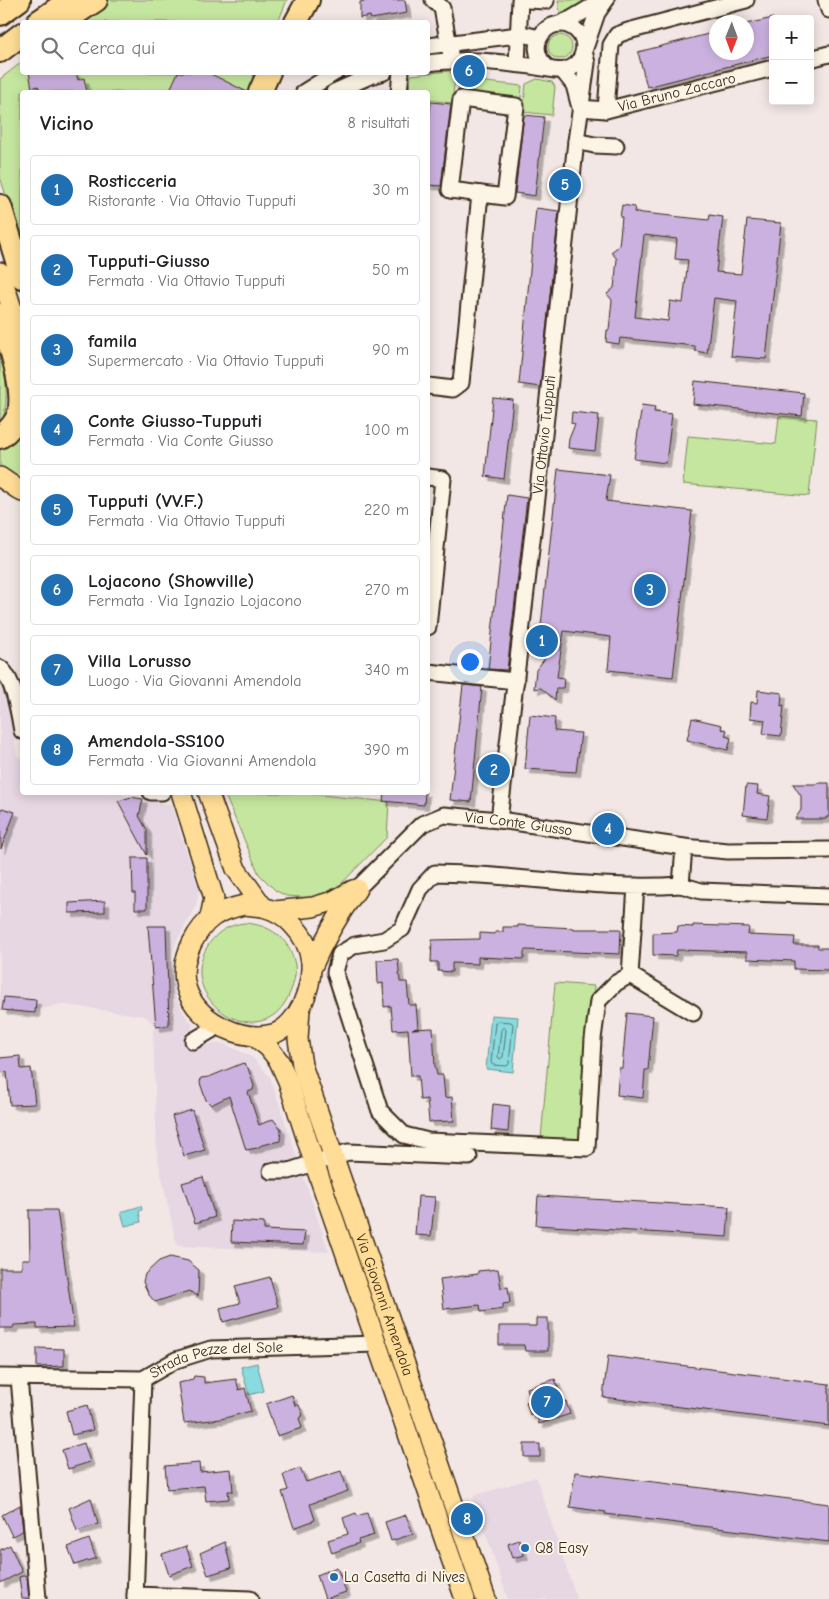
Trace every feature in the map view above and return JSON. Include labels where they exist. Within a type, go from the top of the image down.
[{"type":"highway","points":[[0,14],[19,0]]},
{"type":"highway","points":[[41,20],[70,0]]},
{"type":"highway","points":[[65,20],[96,0]]},
{"type":"highway","points":[[288,20],[295,0]]},
{"type":"highway","points":[[297,20],[308,0]]},
{"type":"highway","points":[[261,90],[268,75]]},
{"type":"highway","points":[[0,206],[20,271]]},
{"type":"highway","points":[[0,315],[18,378],[20,403],[17,417],[7,431],[0,436]]},
{"type":"main road","points":[[0,272],[20,333]]},
{"type":"main road","points":[[0,477],[20,491]]},
{"type":"main road","points":[[182,795],[214,898],[210,917]]},
{"type":"main road","name":"Via Giovanni Amendola","points":[[209,795],[236,868],[251,893],[269,909],[288,920],[301,933],[309,948],[312,968],[307,990],[300,1009],[291,1023],[274,1034],[254,1036],[235,1032],[220,1025],[197,1007],[189,995],[184,966],[187,953],[201,928],[210,917]]},
{"type":"main road","points":[[210,917],[226,909],[244,905],[269,909],[313,907],[333,901],[357,888]]},
{"type":"main road","points":[[312,968],[324,939],[357,888]]},
{"type":"main road","name":"Via Giovanni Amendola","points":[[300,1009],[298,1039],[302,1065],[486,1599]]},
{"type":"main road","name":"Via Giovanni Amendola","points":[[254,1036],[268,1047],[279,1061],[288,1081],[314,1162],[465,1599]]},
{"type":"street","points":[[433,0],[442,8],[452,60]]},
{"type":"street","points":[[517,64],[520,0]]},
{"type":"street","points":[[528,0],[546,0]]},
{"type":"street","points":[[580,108],[574,85],[556,69],[543,64],[537,52],[539,38],[547,28],[571,19],[604,0]]},
{"type":"street","points":[[430,63],[452,60],[517,64],[556,69],[576,65],[581,59],[597,13],[604,0]]},
{"type":"street","points":[[606,110],[611,45],[617,35],[746,0]]},
{"type":"street","points":[[826,0],[829,10]]},
{"type":"street","points":[[559,24],[566,24],[578,32],[582,38],[584,51]]},
{"type":"street","points":[[430,46],[518,35],[539,38]]},
{"type":"street","name":"Via Ottavio Tupputi","points":[[499,820],[576,141],[587,63],[584,51]]},
{"type":"street","points":[[814,58],[829,54]]},
{"type":"street","name":"Via Bruno Zaccaro","points":[[580,108],[606,110],[769,69]]},
{"type":"street","points":[[307,90],[331,75]]},
{"type":"street","points":[[338,90],[372,75]]},
{"type":"street","points":[[399,90],[401,75]]},
{"type":"street","points":[[461,99],[516,106],[506,197],[480,194],[450,190],[461,99]]},
{"type":"street","points":[[576,141],[594,145],[616,146]]},
{"type":"street","points":[[430,386],[453,389],[461,383],[480,194]]},
{"type":"street","points":[[430,477],[443,479],[430,607]]},
{"type":"street","points":[[0,668],[6,673],[16,700],[20,721]]},
{"type":"street","points":[[430,672],[516,681]]},
{"type":"street","name":"Via Conte Giusso","points":[[357,888],[422,824],[444,815],[499,820],[684,847],[728,851],[829,850]]},
{"type":"street","points":[[681,885],[684,847]]},
{"type":"street","points":[[630,975],[616,984],[598,1001],[593,1040],[587,1148],[428,1140],[404,1135],[380,1111],[335,972],[340,954],[355,945],[384,940],[402,930],[420,889],[435,873],[650,887],[681,885],[701,891],[829,896]]},
{"type":"street","points":[[630,975],[636,886]]},
{"type":"street","points":[[630,975],[693,1013]]},
{"type":"street","points":[[193,1041],[220,1025]]},
{"type":"street","points":[[271,1171],[289,1170],[348,1152],[469,1157]]},
{"type":"street","name":"Strada Pezze del Sole","points":[[0,1377],[144,1379],[176,1360],[211,1349],[377,1344]]},
{"type":"street","points":[[18,1378],[38,1599]]},
{"type":"street","points":[[144,1379],[135,1597],[250,1599]]},
{"type":"shaded area","points":[[0,674],[4,677],[17,756],[20,757],[20,795],[123,795],[171,805],[199,890],[196,906],[176,942],[170,965],[176,998],[186,1017],[193,1024],[190,1036],[193,1047],[222,1043],[252,1057],[270,1077],[329,1252],[177,1246],[157,1155],[153,1029],[159,1027],[156,1027],[145,1016],[60,1004],[27,1014],[0,1010]]},
{"type":"shaded area","name":"Q8 Easy","points":[[536,1477],[577,1599],[508,1599],[473,1496]]},
{"type":"green space","points":[[108,0],[287,0],[279,20],[78,20]]},
{"type":"green space","points":[[558,0],[587,0],[575,8],[560,13]]},
{"type":"green space","points":[[560,35],[569,38],[572,47],[569,56],[560,59],[551,56],[548,47],[551,38]]},
{"type":"green space","points":[[20,64],[20,75],[256,75],[248,90],[20,90],[20,239],[0,177],[0,79]]},
{"type":"green space","points":[[449,71],[455,77],[452,103],[430,100],[430,90],[409,90],[411,75],[430,75],[430,73]]},
{"type":"green space","points":[[459,79],[522,86],[521,98],[458,91]]},
{"type":"green space","points":[[537,79],[552,82],[555,87],[552,115],[523,112],[526,84]]},
{"type":"green space","points":[[0,351],[4,367],[6,399],[0,425]]},
{"type":"green space","points":[[779,416],[817,419],[809,496],[683,484],[688,436],[776,444]]},
{"type":"green space","points":[[20,429],[20,480],[0,468],[0,447]]},
{"type":"green space","points":[[225,795],[322,795],[389,802],[387,837],[337,888],[314,898],[286,896],[275,890],[259,874]]},
{"type":"green space","points":[[244,923],[262,926],[277,934],[288,947],[295,965],[293,985],[284,1004],[271,1017],[255,1022],[238,1020],[222,1011],[209,999],[201,982],[201,964],[209,944],[224,929]]},
{"type":"green space","points":[[555,983],[594,986],[580,1141],[541,1138]]},
{"type":"water","points":[[491,1015],[518,1017],[513,1072],[486,1069]]},
{"type":"water","points":[[141,1206],[142,1210],[139,1211],[141,1222],[125,1226],[121,1212]]},
{"type":"water","points":[[257,1363],[264,1391],[249,1395],[241,1367]]},
{"type":"building","points":[[370,0],[405,0],[407,13],[371,19],[370,16],[360,18],[360,2]]},
{"type":"building","points":[[769,19],[769,56],[754,60],[754,22]]},
{"type":"building","points":[[709,34],[709,60],[753,60],[647,87],[638,52]]},
{"type":"building","points":[[30,75],[77,75],[78,80],[84,78],[87,90],[39,90],[38,86],[32,88]]},
{"type":"building","points":[[177,75],[213,75],[243,90],[170,90]]},
{"type":"building","points":[[431,102],[451,104],[441,186],[430,185]]},
{"type":"building","points":[[524,115],[544,117],[535,196],[515,193]]},
{"type":"building","points":[[622,205],[635,207],[634,212],[709,220],[710,215],[723,217],[716,272],[741,274],[747,220],[781,223],[766,359],[731,356],[737,301],[714,298],[707,353],[695,351],[695,346],[620,338],[619,344],[606,342],[612,300],[607,294],[614,288],[617,259],[611,252],[619,246],[622,217],[620,217]],"holes":[[[644,235],[677,239],[675,259],[688,260],[683,303],[670,301],[668,321],[635,317]]]},
{"type":"building","points":[[536,208],[559,211],[540,387],[519,384]]},
{"type":"building","points":[[695,381],[804,393],[802,416],[693,404]]},
{"type":"building","points":[[493,398],[513,400],[504,479],[485,476]]},
{"type":"building","points":[[642,405],[655,407],[654,412],[672,414],[666,463],[634,459]]},
{"type":"building","points":[[572,412],[599,415],[595,451],[568,448],[569,439],[575,424],[571,423]]},
{"type":"building","points":[[558,469],[610,475],[606,501],[692,511],[673,677],[608,670],[611,637],[564,631],[557,677],[564,678],[563,688],[556,688],[555,700],[541,688],[534,689],[536,670],[546,657],[538,653]]},
{"type":"building","points":[[507,495],[527,498],[507,670],[488,669]]},
{"type":"building","points":[[463,685],[482,687],[471,802],[450,800]]},
{"type":"building","points":[[758,690],[782,693],[781,706],[784,705],[781,736],[763,734],[765,720],[750,718],[751,702],[757,703]]},
{"type":"building","points":[[530,715],[555,718],[554,731],[581,733],[576,772],[525,769]]},
{"type":"building","points":[[692,718],[722,725],[721,729],[727,730],[725,736],[731,738],[728,750],[687,740]]},
{"type":"building","points":[[829,783],[829,817],[826,817],[826,819],[795,819],[801,810],[801,796],[793,784]]},
{"type":"building","points":[[746,785],[758,786],[757,794],[770,796],[767,818],[743,815]]},
{"type":"building","points":[[384,795],[425,795],[424,805],[383,801]]},
{"type":"building","points":[[131,797],[143,799],[139,816],[147,830],[147,855],[118,801]]},
{"type":"building","points":[[2,808],[15,812],[1,849],[0,815]]},
{"type":"building","points":[[132,858],[147,858],[147,909],[135,909]]},
{"type":"building","points":[[105,901],[105,912],[69,913],[69,903]]},
{"type":"building","points":[[518,925],[574,929],[621,929],[620,954],[526,950],[524,951],[524,959],[478,957],[478,964],[452,963],[452,972],[438,971],[438,962],[431,962],[432,940],[480,939],[480,933],[495,934],[495,932],[503,932],[503,927],[518,927]]},
{"type":"building","points":[[693,925],[749,927],[748,935],[795,937],[794,945],[818,945],[818,948],[829,948],[829,970],[794,969],[794,961],[747,959],[747,952],[677,950],[676,956],[653,955],[653,933],[677,932],[678,926],[693,927]]},
{"type":"building","points":[[148,926],[166,926],[169,1025],[156,1027]]},
{"type":"building","points":[[398,959],[400,982],[407,982],[409,1005],[416,1005],[418,1028],[412,1029],[433,1028],[437,1075],[443,1075],[445,1098],[452,1097],[454,1121],[429,1122],[427,1099],[420,1100],[418,1076],[411,1076],[408,1029],[393,1030],[391,1006],[384,1007],[383,983],[378,984],[377,960]]},
{"type":"building","points":[[4,997],[36,1000],[35,1013],[2,1010]]},
{"type":"building","points":[[627,1013],[653,1016],[648,1070],[645,1070],[643,1098],[617,1095],[619,1068],[622,1068]]},
{"type":"building","points":[[20,1056],[21,1069],[31,1068],[35,1104],[10,1105],[7,1072],[0,1073],[0,1058]]},
{"type":"building","points":[[243,1063],[248,1068],[254,1086],[253,1090],[248,1092],[259,1125],[273,1119],[281,1129],[280,1141],[246,1150],[229,1096],[211,1105],[206,1100],[200,1083],[201,1078],[209,1077]]},
{"type":"building","points":[[493,1104],[510,1106],[508,1132],[491,1130]]},
{"type":"building","points":[[192,1110],[205,1150],[184,1156],[172,1116]]},
{"type":"building","points":[[203,1177],[215,1217],[195,1223],[182,1183]]},
{"type":"building","points":[[418,1196],[435,1197],[431,1236],[415,1235]]},
{"type":"building","points":[[538,1196],[729,1207],[727,1237],[536,1225]]},
{"type":"building","points":[[29,1210],[57,1210],[74,1327],[37,1328],[37,1324],[0,1328],[0,1268],[22,1268],[22,1259],[30,1259]]},
{"type":"building","points":[[232,1221],[264,1223],[264,1230],[305,1232],[303,1245],[231,1242]]},
{"type":"building","points":[[170,1257],[188,1261],[199,1270],[198,1296],[189,1291],[155,1302],[149,1295],[143,1282],[145,1274],[159,1261]]},
{"type":"building","points":[[498,1269],[501,1288],[508,1287],[510,1303],[503,1304],[503,1309],[481,1312],[480,1305],[444,1309],[440,1279],[478,1274],[478,1271]]},
{"type":"building","points":[[270,1277],[278,1307],[223,1322],[220,1308],[240,1303],[235,1286]]},
{"type":"building","points":[[536,1318],[548,1318],[548,1351],[525,1351],[524,1345],[499,1345],[499,1326],[536,1326]]},
{"type":"building","points":[[37,1348],[64,1349],[64,1366],[37,1367]]},
{"type":"building","points":[[608,1356],[829,1384],[829,1426],[603,1397]]},
{"type":"building","points":[[194,1376],[204,1377],[204,1383],[236,1379],[239,1390],[245,1388],[251,1411],[221,1419],[184,1423],[178,1383],[193,1379]]},
{"type":"building","points":[[555,1379],[563,1403],[566,1401],[570,1414],[539,1424],[536,1413],[530,1415],[526,1402],[531,1401],[527,1388]]},
{"type":"building","points":[[292,1395],[295,1405],[299,1405],[303,1415],[299,1418],[302,1428],[277,1436],[266,1404]]},
{"type":"building","points":[[87,1405],[93,1430],[72,1435],[66,1411]]},
{"type":"building","points":[[84,1443],[90,1462],[68,1469],[62,1450]]},
{"type":"building","points":[[524,1444],[540,1444],[540,1457],[524,1457]]},
{"type":"building","points":[[199,1463],[200,1472],[231,1469],[233,1491],[228,1491],[229,1499],[206,1501],[204,1486],[167,1489],[165,1466]]},
{"type":"building","points":[[300,1468],[306,1482],[341,1471],[348,1491],[310,1504],[315,1520],[294,1528],[282,1492],[288,1490],[283,1475]]},
{"type":"building","points":[[575,1472],[829,1504],[829,1542],[605,1514],[606,1512],[570,1507]]},
{"type":"building","points":[[91,1498],[98,1524],[77,1531],[69,1508]]},
{"type":"building","points":[[20,1505],[23,1531],[12,1536],[2,1515]]},
{"type":"building","points":[[356,1513],[357,1516],[367,1513],[374,1535],[358,1540],[359,1543],[332,1553],[328,1540],[348,1534],[343,1518]]},
{"type":"building","points":[[406,1515],[413,1534],[391,1541],[385,1522]]},
{"type":"building","points":[[89,1539],[96,1558],[75,1565],[68,1547]]},
{"type":"building","points":[[519,1540],[524,1555],[512,1558],[508,1544]]},
{"type":"building","points":[[225,1542],[231,1568],[208,1575],[200,1553]]},
{"type":"building","points":[[10,1545],[22,1572],[0,1583],[0,1550]]},
{"type":"building","points":[[186,1546],[193,1566],[169,1575],[162,1554]]},
{"type":"building","points":[[337,1567],[346,1592],[325,1599],[317,1575]]},
{"type":"building","points":[[27,1575],[29,1599],[22,1599],[19,1577]]},
{"type":"place","name":"Lojacono (Showville)","points":[[469,71]]},
{"type":"place","name":"Tupputi (VV.F.)","points":[[565,185]]},
{"type":"place","name":"famila","points":[[650,590]]},
{"type":"place","name":"Rosticceria","points":[[542,641]]},
{"type":"place","name":"Tupputi-Giusso","points":[[494,770]]},
{"type":"place","name":"Conte Giusso-Tupputi","points":[[608,829]]},
{"type":"place","name":"Villa Lorusso","points":[[547,1402]]},
{"type":"place","name":"Amendola-SS100","points":[[467,1519]]},
{"type":"place","name":"Q8 Easy","points":[[525,1548]]},
{"type":"place","name":"La Casetta di Nives","points":[[334,1577]]}]
